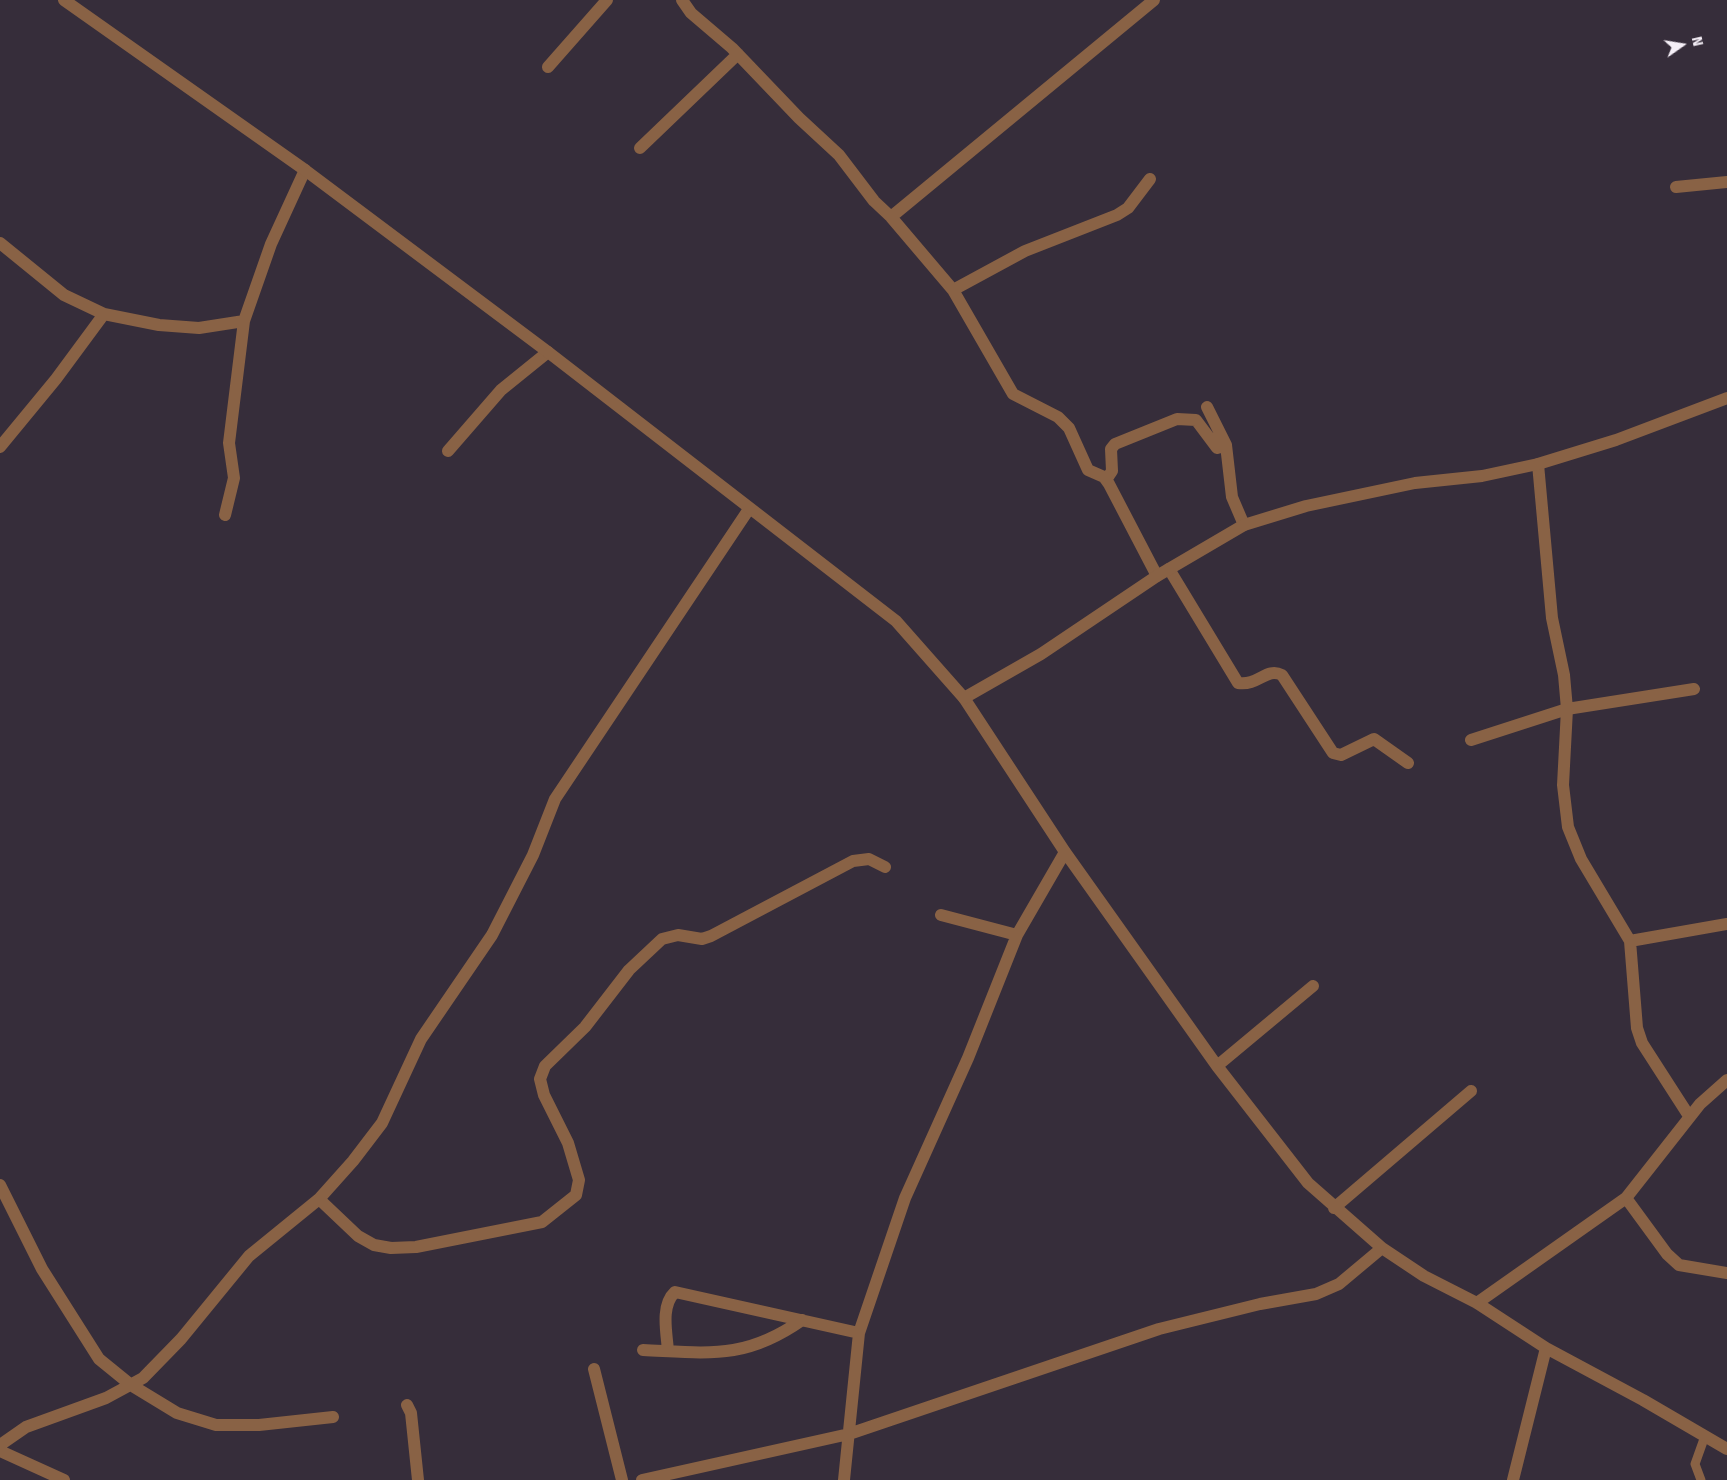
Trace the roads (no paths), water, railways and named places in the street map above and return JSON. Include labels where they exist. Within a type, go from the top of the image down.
[{"type":"street","points":[[64,0],[305,170],[548,352],[896,621],[964,698],[1065,852],[1217,1066],[1308,1183],[1334,1208],[1382,1248],[1424,1276],[1477,1303],[1546,1348],[1727,1449]]},
{"type":"street","points":[[548,67],[607,0]]},
{"type":"street","points":[[682,0],[691,12],[738,54],[799,118],[839,155],[874,201],[891,217],[953,290],[1013,394],[1058,418],[1069,428],[1088,470],[1106,480],[1157,576]]},
{"type":"street","points":[[891,217],[1154,0]]},
{"type":"street","points":[[640,148],[738,54]]},
{"type":"street","points":[[224,514],[234,478],[229,442],[244,321],[271,244],[305,170]]},
{"type":"street","points":[[953,290],[1025,251],[1117,215],[1128,208],[1150,179]]},
{"type":"street","points":[[1676,187],[1727,182]]},
{"type":"street","points":[[0,243],[64,295],[104,314],[159,325],[199,328],[244,321]]},
{"type":"street","points":[[0,447],[56,379],[104,314]]},
{"type":"street","points":[[448,452],[501,390],[548,352]]},
{"type":"street","points":[[964,698],[1040,654],[1157,576],[1244,525],[1306,506],[1415,483],[1482,476],[1538,464],[1616,440],[1727,398]]},
{"type":"street","points":[[1206,407],[1226,445],[1232,497],[1244,525]]},
{"type":"street","points":[[1106,480],[1112,471],[1111,449],[1115,444],[1176,419],[1196,420],[1217,448],[1226,445]]},
{"type":"street","points":[[1538,464],[1552,618],[1564,675],[1567,709],[1563,785],[1568,827],[1581,859],[1630,941],[1639,1036],[1648,1054],[1689,1116]]},
{"type":"street","points":[[0,1445],[26,1427],[106,1398],[143,1378],[181,1339],[249,1256],[319,1199],[353,1161],[382,1123],[421,1039],[492,935],[533,855],[555,799],[749,509]]},
{"type":"street","points":[[1169,569],[1238,683],[1251,684],[1268,674],[1276,672],[1282,675],[1333,752],[1341,755],[1374,739],[1408,763]]},
{"type":"street","points":[[1471,740],[1567,709],[1694,689]]},
{"type":"street","points":[[844,1480],[859,1334],[905,1198],[968,1058],[1017,935],[1065,852]]},
{"type":"street","points":[[319,1199],[358,1236],[374,1245],[391,1248],[416,1247],[542,1222],[576,1195],[579,1180],[568,1143],[544,1095],[540,1079],[545,1066],[584,1027],[629,970],[662,939],[678,935],[702,939],[711,936],[853,861],[869,859],[885,867]]},
{"type":"street","points":[[941,915],[1017,935]]},
{"type":"street","points":[[1630,941],[1727,924]]},
{"type":"street","points":[[1217,1066],[1313,986]]},
{"type":"street","points":[[1477,1303],[1626,1198],[1689,1116],[1727,1080]]},
{"type":"street","points":[[1334,1208],[1470,1091]]},
{"type":"street","points":[[0,1186],[42,1269],[99,1359],[131,1385],[177,1413],[216,1425],[259,1425],[333,1417]]},
{"type":"street","points":[[1626,1198],[1667,1254],[1679,1265],[1727,1273]]},
{"type":"street","points":[[642,1480],[849,1434],[1159,1329],[1333,1288],[1382,1248]]},
{"type":"street","points":[[668,1351],[667,1308],[668,1300],[674,1292],[859,1334]]},
{"type":"street","points":[[643,1350],[712,1353],[750,1347],[772,1339],[802,1320]]},
{"type":"street","points":[[1513,1480],[1546,1348]]},
{"type":"street","points":[[594,1369],[622,1480]]},
{"type":"street","points":[[407,1405],[411,1413],[418,1480]]},
{"type":"street","points":[[0,1451],[64,1480]]},
{"type":"lane","points":[[1701,1480],[1695,1464],[1705,1436]]}]
